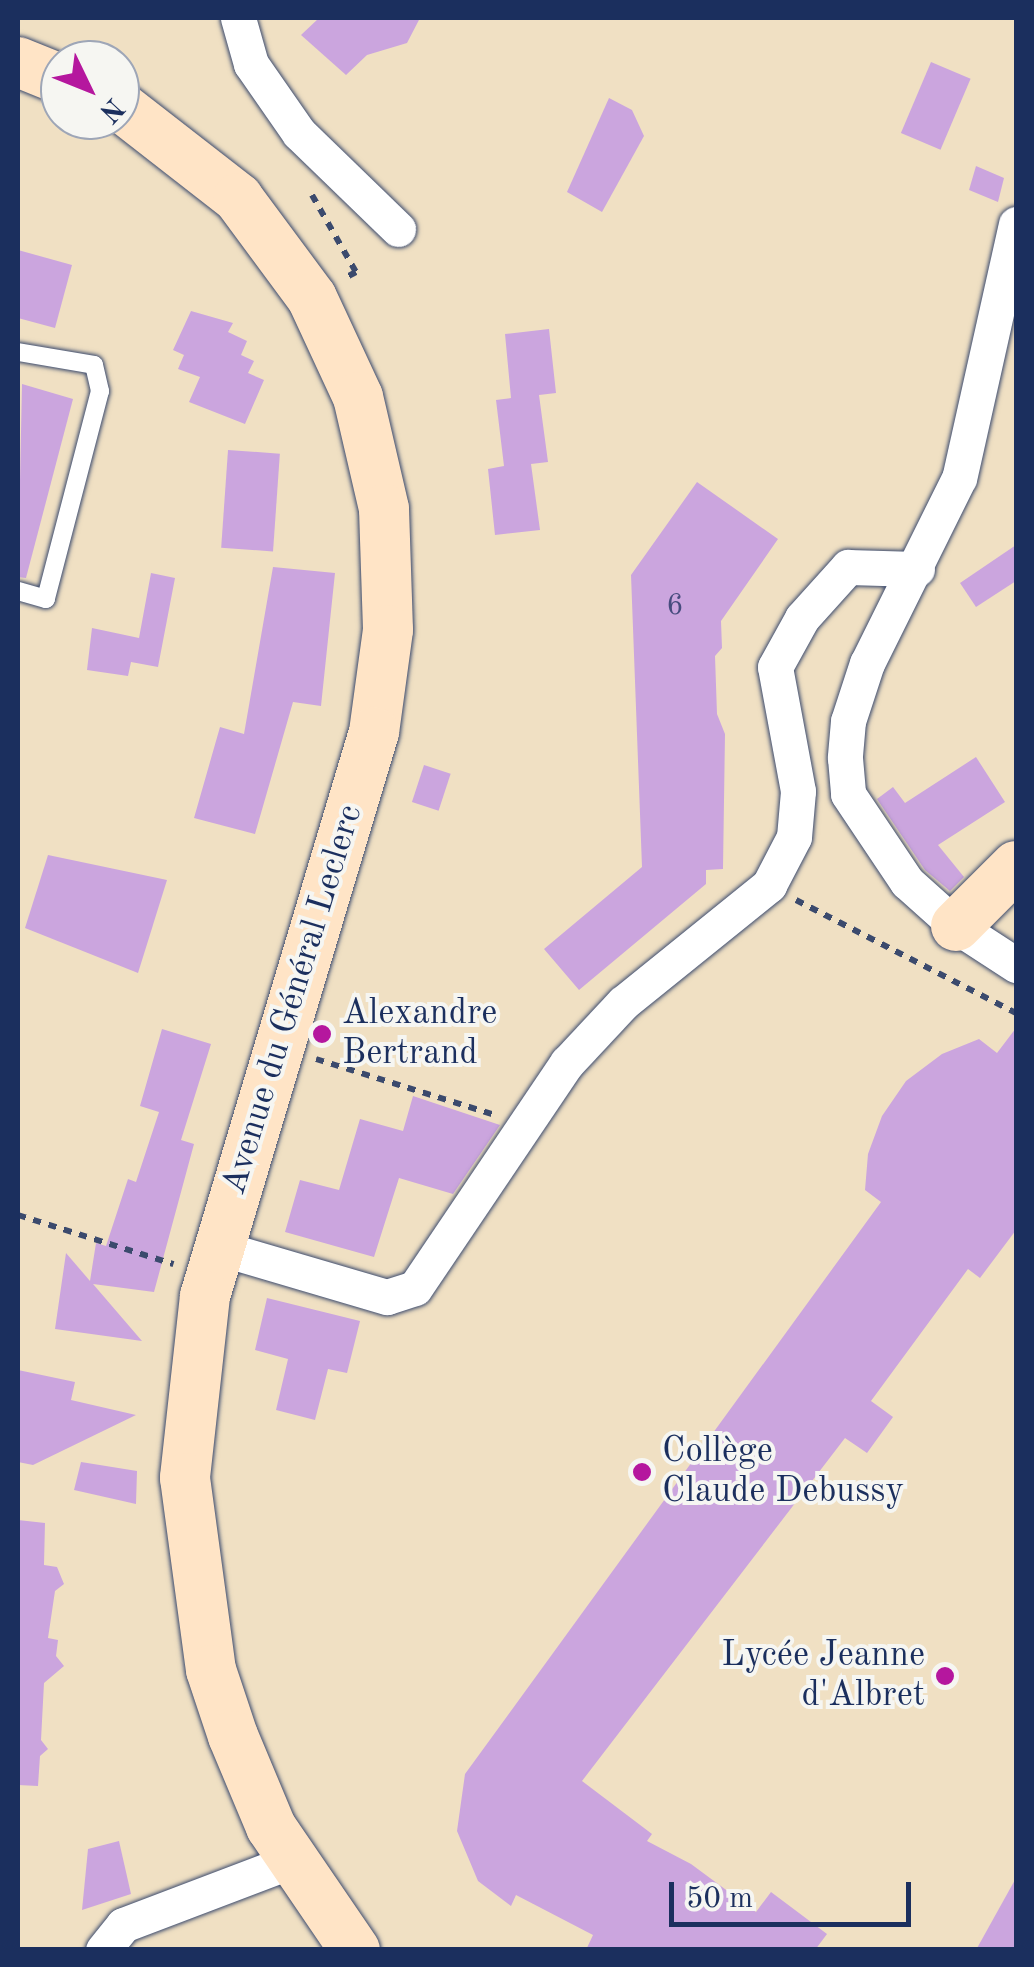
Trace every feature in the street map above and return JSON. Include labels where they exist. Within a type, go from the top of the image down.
[{"type":"main road","name":"Avenue du Général Leclerc","points":[[140,122],[238,198],[312,298],[370,434],[384,510],[388,630],[374,732],[206,1296],[184,1478],[211,1670],[271,1827],[356,1950]]},
{"type":"main road","points":[[956,926],[1016,866]]},
{"type":"street","points":[[238,18],[251,64],[298,133],[398,229]]},
{"type":"street","points":[[1016,224],[958,478],[917,569],[867,664],[848,721],[848,794],[907,882],[956,926],[1016,964]]},
{"type":"street","points":[[220,1248],[387,1296],[415,1288],[567,1063],[623,1002],[769,885],[794,837],[798,791],[775,667],[802,618],[848,567],[917,569]]},
{"type":"street","points":[[103,1950],[123,1924],[294,1860]]},
{"type":"lane","points":[[18,352],[94,365],[100,391],[46,600],[18,591]]},
{"type":"path","points":[[298,133],[310,191],[356,272],[312,298]]},
{"type":"path","points":[[769,885],[1016,1013]]},
{"type":"path","points":[[278,1048],[525,1124]]},
{"type":"path","points":[[18,1215],[169,1260],[206,1296]]},
{"type":"building","points":[[319,18],[420,18],[407,43],[367,55],[346,75],[301,35]]},
{"type":"building","points":[[931,62],[971,79],[940,150],[901,133]]},
{"type":"building","points":[[609,98],[632,110],[644,136],[602,212],[567,192]]},
{"type":"building","points":[[976,166],[1004,178],[998,202],[969,190]]},
{"type":"building","points":[[18,250],[72,265],[55,328],[18,318]]},
{"type":"building","points":[[191,311],[233,323],[228,332],[247,341],[241,355],[254,361],[248,373],[264,380],[245,424],[189,402],[200,377],[178,369],[184,355],[173,350]]},
{"type":"building","points":[[549,329],[556,393],[539,395],[548,462],[531,464],[540,530],[495,535],[488,469],[504,466],[496,400],[511,398],[505,334]]},
{"type":"building","points":[[22,384],[73,399],[26,578],[18,577]]},
{"type":"building","points":[[228,450],[280,454],[273,551],[221,548]]},
{"type":"building","points":[[697,482],[778,539],[721,621],[722,648],[715,656],[717,714],[725,734],[723,869],[706,870],[706,884],[579,990],[544,949],[642,867],[631,575]]},
{"type":"building","points":[[1016,545],[1016,581],[976,607],[960,583]]},
{"type":"building","points":[[273,567],[335,573],[321,706],[293,702],[255,834],[194,818],[220,727],[244,734]]},
{"type":"building","points":[[151,573],[175,578],[158,667],[131,662],[128,676],[87,670],[92,628],[139,638]]},
{"type":"building","points":[[976,757],[1005,802],[938,845],[964,877],[950,891],[925,870],[877,799],[893,787],[905,803]]},
{"type":"building","points":[[424,765],[451,774],[439,811],[412,802]]},
{"type":"building","points":[[48,855],[167,880],[138,973],[25,928]]},
{"type":"building","points":[[1016,1028],[1016,1230],[980,1278],[968,1269],[871,1401],[893,1417],[867,1453],[845,1438],[582,1781],[652,1834],[647,1841],[691,1864],[756,1912],[771,1892],[827,1934],[815,1950],[586,1950],[593,1935],[516,1895],[511,1906],[478,1881],[457,1831],[465,1774],[881,1202],[865,1190],[868,1154],[882,1116],[906,1081],[942,1054],[979,1039],[997,1053]]},
{"type":"building","points":[[162,1029],[211,1044],[181,1140],[194,1144],[154,1292],[93,1284],[142,1341],[55,1329],[66,1253],[90,1281],[96,1243],[106,1246],[128,1179],[136,1182],[159,1112],[140,1106]]},
{"type":"building","points":[[413,1096],[500,1125],[453,1194],[399,1178],[374,1257],[285,1232],[300,1180],[339,1190],[360,1119],[403,1131]]},
{"type":"building","points":[[267,1298],[360,1321],[347,1373],[328,1369],[315,1420],[276,1410],[288,1359],[255,1350]]},
{"type":"building","points":[[18,1370],[75,1382],[71,1400],[136,1415],[33,1465],[18,1462]]},
{"type":"building","points":[[81,1462],[137,1471],[136,1504],[74,1490]]},
{"type":"building","points":[[18,1520],[45,1523],[44,1565],[57,1567],[64,1584],[55,1591],[48,1638],[58,1640],[56,1656],[64,1666],[44,1683],[41,1740],[48,1749],[40,1756],[38,1786],[18,1785]]},
{"type":"building","points":[[119,1841],[131,1894],[82,1910],[88,1849]]},
{"type":"building","points":[[1016,1878],[1016,1950],[976,1950]]},
{"type":"place","name":"Alexandre Bertrand","points":[[322,1034]]},
{"type":"place","name":"Collège Claude Debussy","points":[[642,1472]]},
{"type":"place","name":"Lycée Jeanne d'Albret","points":[[945,1676]]}]
